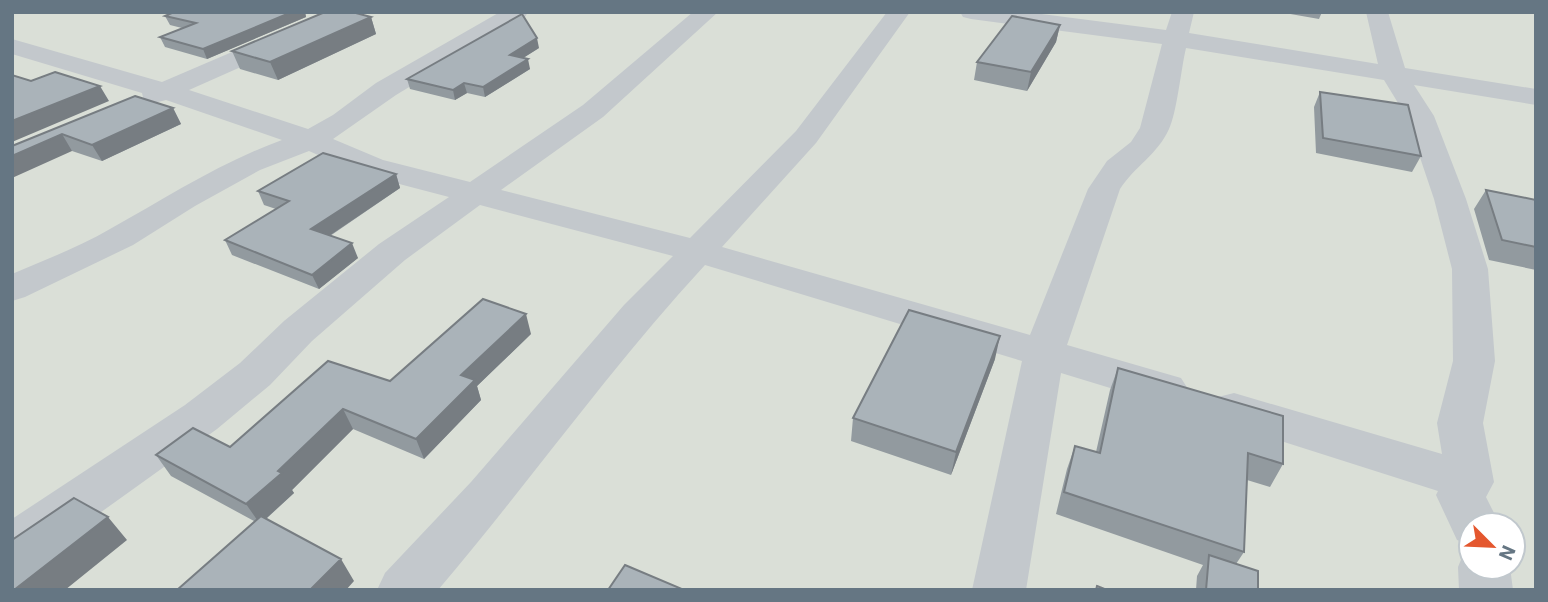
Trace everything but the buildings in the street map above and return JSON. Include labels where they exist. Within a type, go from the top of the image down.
[{"type":"street","points":[[125,108],[345,12]]},
{"type":"street","points":[[12,289],[121,238],[183,199],[249,163],[310,140],[343,121],[386,89],[517,12]]},
{"type":"street","points":[[12,547],[201,416],[255,374],[298,331],[392,252],[425,226],[477,194],[593,111],[707,12]]},
{"type":"street","points":[[404,590],[488,496],[638,314],[806,137],[899,12]]},
{"type":"street","points":[[971,12],[1180,25],[1393,73],[1536,97]]},
{"type":"street","points":[[1377,12],[1393,73],[1420,116],[1450,200],[1470,269],[1474,361],[1460,423],[1470,482],[1461,495],[1468,511]]},
{"type":"street","points":[[999,590],[1044,353],[1104,189],[1118,168],[1142,148],[1155,128],[1180,25]]},
{"type":"street","points":[[12,46],[222,108],[310,140],[372,167],[699,252],[1470,482]]},
{"type":"shaded area","points":[[12,12],[1536,12],[1536,590],[12,590]]}]
